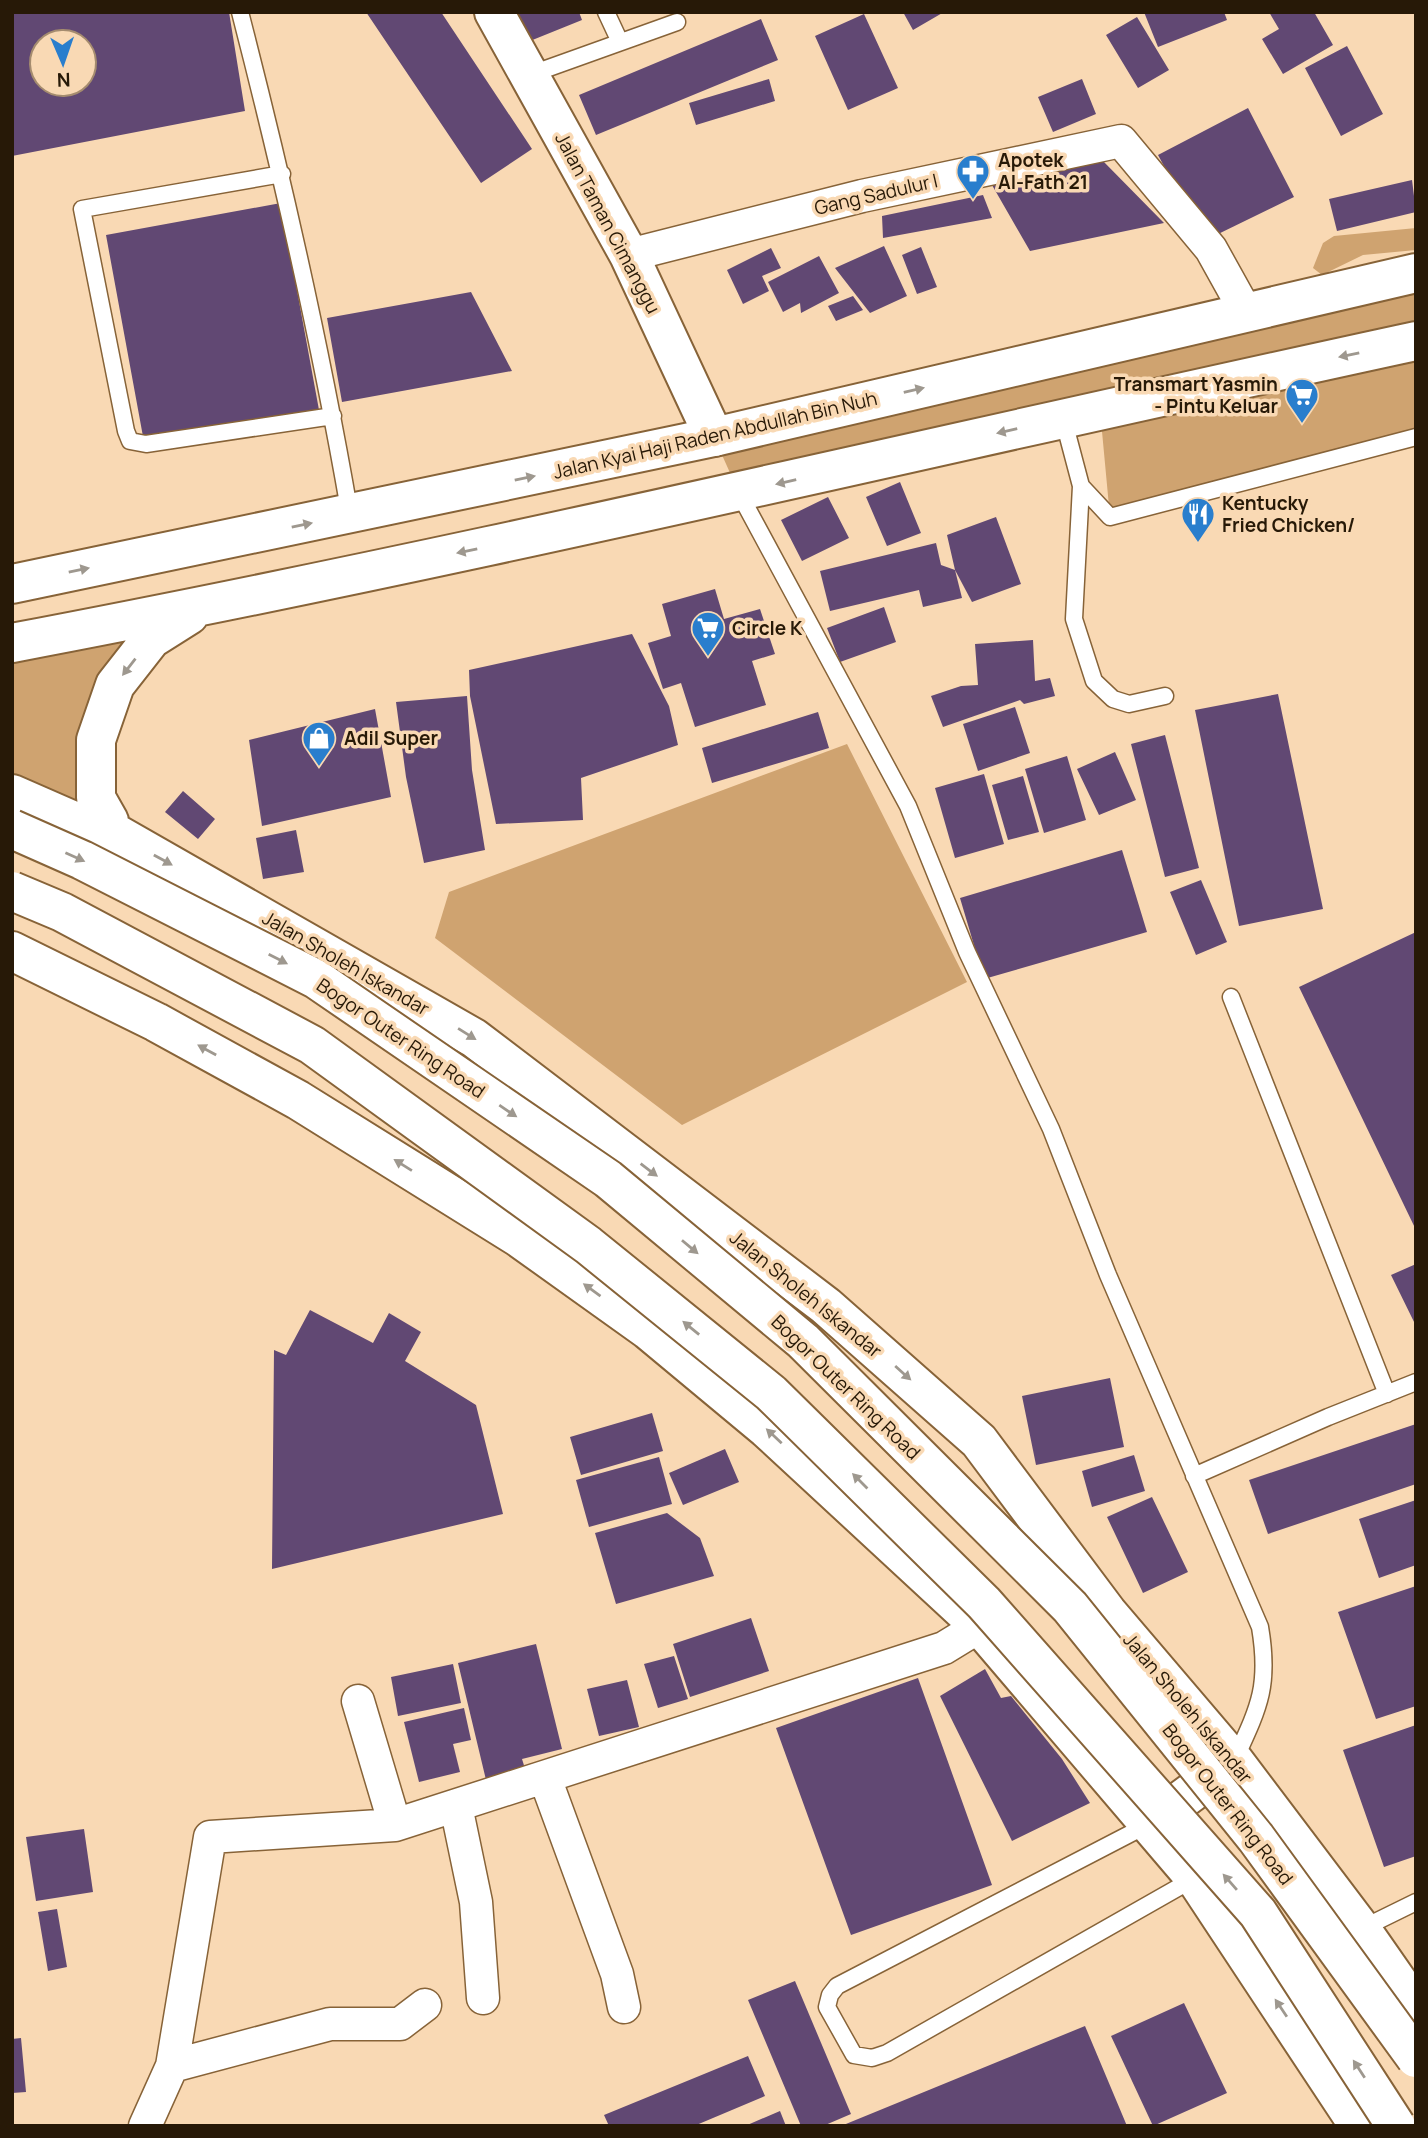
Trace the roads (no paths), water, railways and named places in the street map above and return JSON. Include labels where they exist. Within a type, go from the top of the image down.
[{"type":"main road","name":"Jalan Taman Cimanggu","points":[[494,12],[629,255],[714,437]]},
{"type":"main road","name":"Jalan Kyai Haji Raden Abdullah Bin Nuh","points":[[12,584],[714,437],[1416,273]]},
{"type":"main road","points":[[12,643],[199,608],[739,493],[1063,418],[1416,341]]},
{"type":"main road","points":[[108,829],[108,821],[96,798],[96,740],[114,685],[151,639],[199,608]]},
{"type":"main road","name":"Jalan Sholeh Iskandar","points":[[12,794],[92,829],[108,829],[474,1038],[826,1306],[979,1441],[1107,1612],[1234,1761],[1361,1929],[1416,2008]]},
{"type":"main road","name":"Bogor Outer Ring Road","points":[[12,829],[82,860],[316,979],[608,1179],[803,1340],[1069,1607],[1256,1838],[1416,2058]]},
{"type":"main road","points":[[12,891],[62,912],[312,1045],[588,1245],[771,1393],[984,1603],[1258,1913],[1396,2126]]},
{"type":"main road","points":[[12,951],[156,1022],[298,1100],[518,1237],[648,1330],[767,1429],[980,1626],[1195,1878],[1359,2126]]},
{"type":"main road","points":[[1149,1824],[1234,1761]]},
{"type":"street","name":"Gang Sadulur I","points":[[629,255],[862,195],[1121,141],[1211,249],[1246,312]]},
{"type":"street","points":[[145,2126],[172,2066],[210,1837],[395,1825],[944,1648],[980,1626]]},
{"type":"street","points":[[358,1701],[395,1825]]},
{"type":"street","points":[[545,1778],[617,1974],[624,2007]]},
{"type":"street","points":[[456,1805],[476,1902],[483,1998]]},
{"type":"street","points":[[172,2066],[330,2024],[400,2024],[425,2005]]},
{"type":"lane","points":[[240,12],[282,174],[333,416],[350,515]]},
{"type":"lane","points":[[606,12],[620,42]]},
{"type":"lane","points":[[529,75],[677,22]]},
{"type":"lane","points":[[282,174],[82,209],[126,431],[130,441],[146,444],[333,416]]},
{"type":"lane","points":[[1063,418],[1081,486],[1074,619],[1094,681],[1113,699],[1129,704],[1165,696]]},
{"type":"lane","points":[[1081,486],[1110,517],[1416,437]]},
{"type":"lane","points":[[739,493],[908,806],[967,952],[1051,1129],[1259,1627],[1265,1659],[1260,1703],[1234,1761]]},
{"type":"lane","points":[[1231,997],[1387,1394]]},
{"type":"lane","points":[[1194,1476],[1416,1382]]},
{"type":"lane","points":[[1149,1824],[837,1986],[830,1995],[827,2007],[854,2055],[872,2058],[887,2053],[1195,1878]]},
{"type":"lane","points":[[1361,1929],[1416,1902]]},
{"type":"place","name":"Apotek Al-Fath 21","points":[[973,201]]},
{"type":"place","name":"Transmart Yasmin - Pintu Keluar","points":[[1302,425]]},
{"type":"place","name":"Kentucky Fried Chicken/","points":[[1198,544]]},
{"type":"place","name":"Circle K","points":[[708,658]]},
{"type":"place","name":"Adil Super","points":[[319,768]]}]
